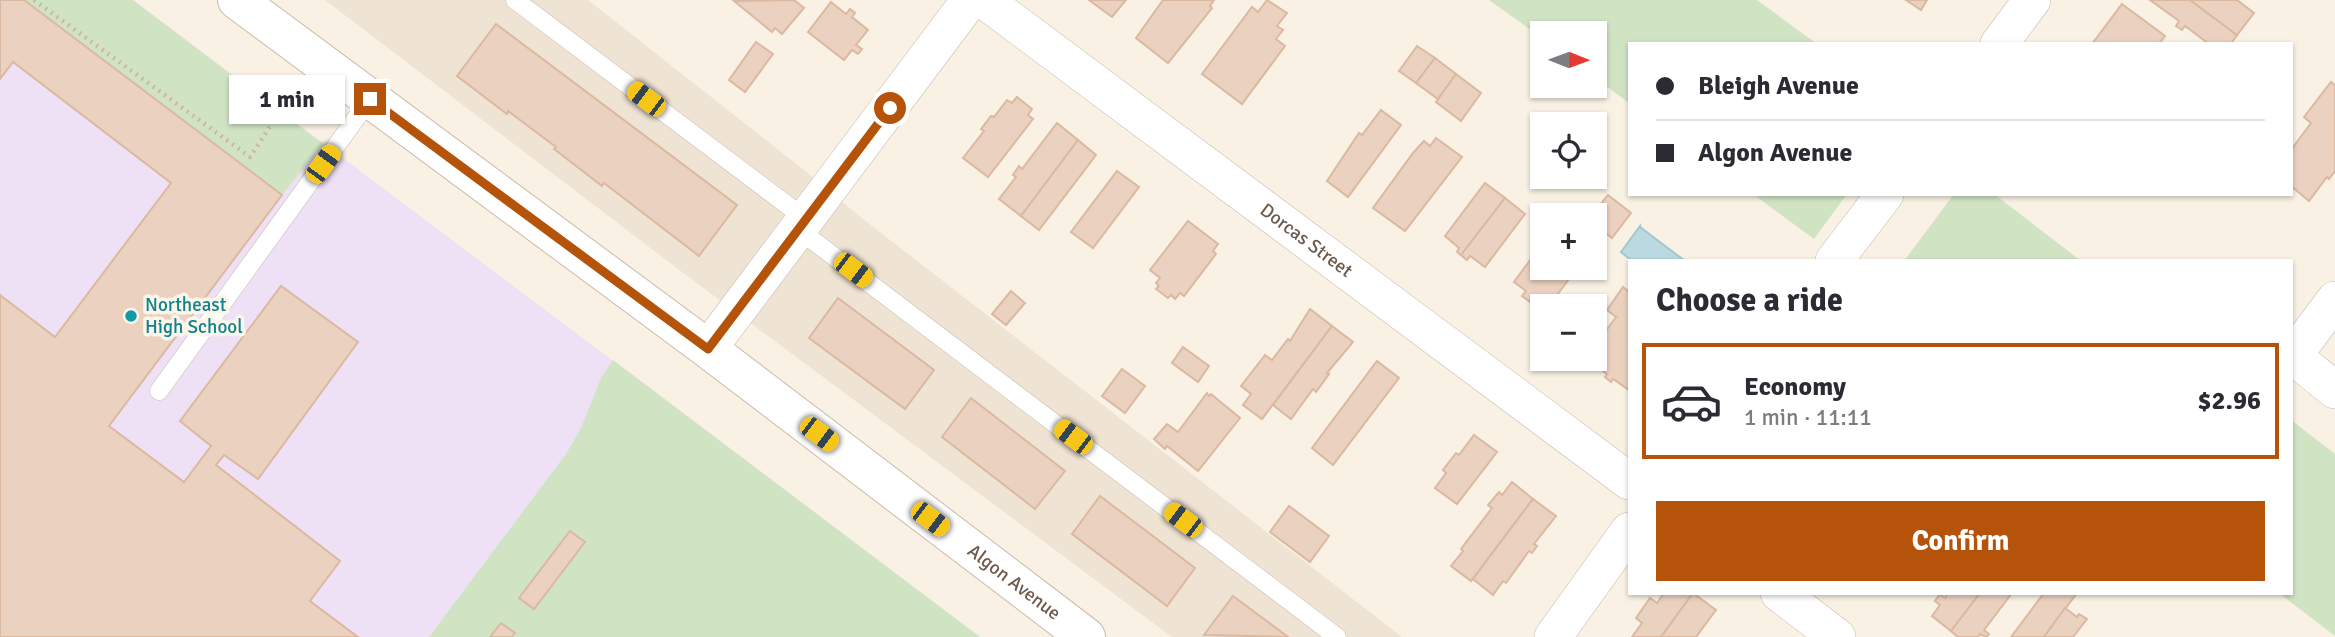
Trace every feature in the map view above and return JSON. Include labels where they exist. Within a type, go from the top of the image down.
[{"type":"street","name":"Algon Avenue","points":[[237,0],[708,349],[1086,637]]},
{"type":"street","points":[[708,349],[970,0]]},
{"type":"street","name":"Dorcas Street","points":[[984,0],[1628,480]]},
{"type":"street","points":[[2000,42],[2032,0]]},
{"type":"street","points":[[1836,259],[1883,196]]},
{"type":"street","points":[[2335,300],[2293,356],[2335,390]]},
{"type":"street","points":[[1553,637],[1628,532]]},
{"type":"street","points":[[1782,595],[1837,637]]},
{"type":"lane","points":[[515,0],[1337,637]]},
{"type":"lane","points":[[159,391],[370,99]]},
{"type":"path","points":[[34,0],[250,157],[286,102]]},
{"type":"shaded area","points":[[0,0],[133,0],[980,637],[0,637]]},
{"type":"shaded area","points":[[325,0],[588,0],[863,219],[1402,637],[1172,637],[682,272]]},
{"type":"green space","points":[[23,0],[133,0],[323,144],[282,195]]},
{"type":"green space","points":[[1489,0],[1757,0],[1814,42],[1628,42],[1628,102],[1607,87],[1607,21],[1530,21],[1530,29]]},
{"type":"green space","points":[[1756,196],[1846,196],[1814,239]]},
{"type":"green space","points":[[1953,196],[1997,196],[2078,259],[1905,259]]},
{"type":"green space","points":[[613,360],[980,637],[429,637],[566,454],[581,428],[601,378]]},
{"type":"green space","points":[[2293,422],[2335,454],[2335,636],[2282,595],[2293,595]]},
{"type":"water","points":[[1640,226],[1682,259],[1630,259],[1621,252]]},
{"type":"building","name":"Northeast High School","points":[[0,0],[24,0],[282,195],[109,426],[184,482],[211,446],[180,421],[281,286],[358,342],[258,479],[224,455],[216,465],[340,561],[310,601],[358,637],[0,637],[0,295],[55,337],[171,183],[13,62],[0,79]]},
{"type":"building","points":[[794,0],[804,8],[782,34],[775,28],[772,32],[734,1]]},
{"type":"building","points":[[1089,0],[1126,0],[1112,17]]},
{"type":"building","points":[[1163,0],[1214,0],[1210,6],[1212,8],[1168,63],[1136,38]]},
{"type":"building","points":[[1267,0],[1287,13],[1277,26],[1283,30],[1276,39],[1285,46],[1242,104],[1202,74],[1252,7],[1258,12]]},
{"type":"building","points":[[1906,0],[1927,0],[1921,10]]},
{"type":"building","points":[[2150,0],[2190,0],[2237,35],[2232,42],[2206,42],[2185,26],[2182,30],[2176,26],[2179,21]]},
{"type":"building","points":[[2190,0],[2237,0],[2254,13],[2237,35]]},
{"type":"building","points":[[831,2],[846,14],[850,9],[855,13],[852,17],[868,30],[856,45],[862,49],[858,54],[852,50],[844,60],[808,32]]},
{"type":"building","points":[[2122,4],[2165,36],[2160,42],[2094,42]]},
{"type":"building","points":[[496,24],[737,205],[699,256],[604,183],[602,186],[508,111],[507,114],[457,76]]},
{"type":"building","points":[[756,42],[773,54],[745,92],[729,80]]},
{"type":"building","points":[[1417,46],[1435,58],[1416,83],[1399,71]]},
{"type":"building","points":[[1435,58],[1456,74],[1438,99],[1416,83]]},
{"type":"building","points":[[1456,74],[1481,93],[1461,121],[1436,102]]},
{"type":"building","points":[[2331,82],[2335,85],[2335,171],[2329,179],[2327,177],[2309,201],[2293,188],[2293,147],[2311,123],[2304,117]]},
{"type":"building","points":[[1017,97],[1032,109],[1028,115],[1033,119],[988,177],[963,158],[984,131],[981,129],[991,116],[994,117],[1007,100],[1012,103]]},
{"type":"building","points":[[1381,110],[1401,125],[1348,197],[1327,181],[1359,133],[1362,135]]},
{"type":"building","points":[[1057,123],[1078,140],[1021,216],[999,199],[1016,177],[1013,175],[1019,166],[1022,169]]},
{"type":"building","points":[[1436,138],[1462,157],[1405,231],[1373,208],[1413,153],[1424,141],[1430,146]]},
{"type":"building","points":[[1078,140],[1096,155],[1039,230],[1021,216]]},
{"type":"building","points":[[1117,171],[1139,187],[1093,248],[1071,232]]},
{"type":"building","points":[[1485,183],[1505,198],[1461,255],[1457,252],[1459,248],[1445,236]]},
{"type":"building","points":[[1608,195],[1631,213],[1612,238],[1607,234],[1607,203],[1602,203]]},
{"type":"building","points":[[1505,198],[1525,214],[1485,267],[1470,256],[1467,260],[1461,255]]},
{"type":"building","points":[[1188,221],[1218,244],[1213,251],[1216,254],[1184,296],[1180,293],[1175,299],[1171,295],[1168,298],[1156,289],[1160,278],[1150,270]]},
{"type":"building","points":[[1530,260],[1530,280],[1568,280],[1558,294],[1530,294],[1530,302],[1522,296],[1526,291],[1514,282]]},
{"type":"building","points":[[1623,287],[1628,291],[1628,389],[1613,379],[1611,382],[1603,371],[1607,371],[1607,329],[1616,317],[1607,310]]},
{"type":"building","points":[[1011,291],[1025,303],[1006,325],[992,314]]},
{"type":"building","points":[[838,298],[934,370],[905,409],[809,338]]},
{"type":"building","points":[[1310,309],[1332,326],[1262,419],[1243,405],[1251,394],[1241,386],[1265,355],[1272,360],[1288,339],[1290,341]]},
{"type":"building","points":[[1332,326],[1353,342],[1327,373],[1329,374],[1316,392],[1313,389],[1291,419],[1273,405]]},
{"type":"building","points":[[1183,347],[1209,366],[1198,382],[1172,363]]},
{"type":"building","points":[[1377,361],[1399,378],[1333,465],[1312,448]]},
{"type":"building","points":[[1122,369],[1145,386],[1125,413],[1102,396]]},
{"type":"building","points":[[1207,393],[1240,418],[1198,471],[1154,439],[1167,424],[1178,432]]},
{"type":"building","points":[[971,398],[1065,471],[1035,509],[942,437]]},
{"type":"building","points":[[1474,435],[1497,452],[1457,504],[1435,488],[1446,473],[1443,470]]},
{"type":"building","points":[[1512,482],[1533,499],[1471,581],[1451,566],[1492,508],[1488,505],[1499,492],[1502,495]]},
{"type":"building","points":[[1100,496],[1195,568],[1167,606],[1072,534]]},
{"type":"building","points":[[1533,499],[1556,516],[1534,544],[1537,546],[1532,553],[1529,551],[1506,583],[1503,581],[1493,595],[1473,579]]},
{"type":"building","points":[[1289,506],[1329,536],[1310,562],[1270,532]]},
{"type":"building","points":[[570,531],[585,542],[534,609],[519,598]]},
{"type":"building","points":[[1663,595],[1692,595],[1661,637],[1632,637],[1642,623],[1636,618],[1650,598],[1657,603]]},
{"type":"building","points":[[1692,595],[1696,595],[1716,610],[1696,637],[1661,637]]},
{"type":"building","points":[[1939,595],[1945,598],[1947,595],[1978,595],[1951,631],[1932,616],[1940,605],[1935,601]]},
{"type":"building","points":[[1978,595],[2010,595],[1984,630],[1989,634],[1986,637],[1980,634],[1978,637],[1958,637],[1951,631]]},
{"type":"building","points":[[2042,595],[2076,595],[2044,637],[2011,637]]},
{"type":"building","points":[[1233,596],[1288,637],[1204,635]]},
{"type":"building","points":[[2065,608],[2077,617],[2079,614],[2087,619],[2073,637],[2044,637]]},
{"type":"building","points":[[501,623],[515,633],[512,637],[490,637]]},
{"type":"place","name":"Northeast High School","points":[[131,316]]},
{"type":"route","points":[[370,99],[708,349],[890,108]]}]
